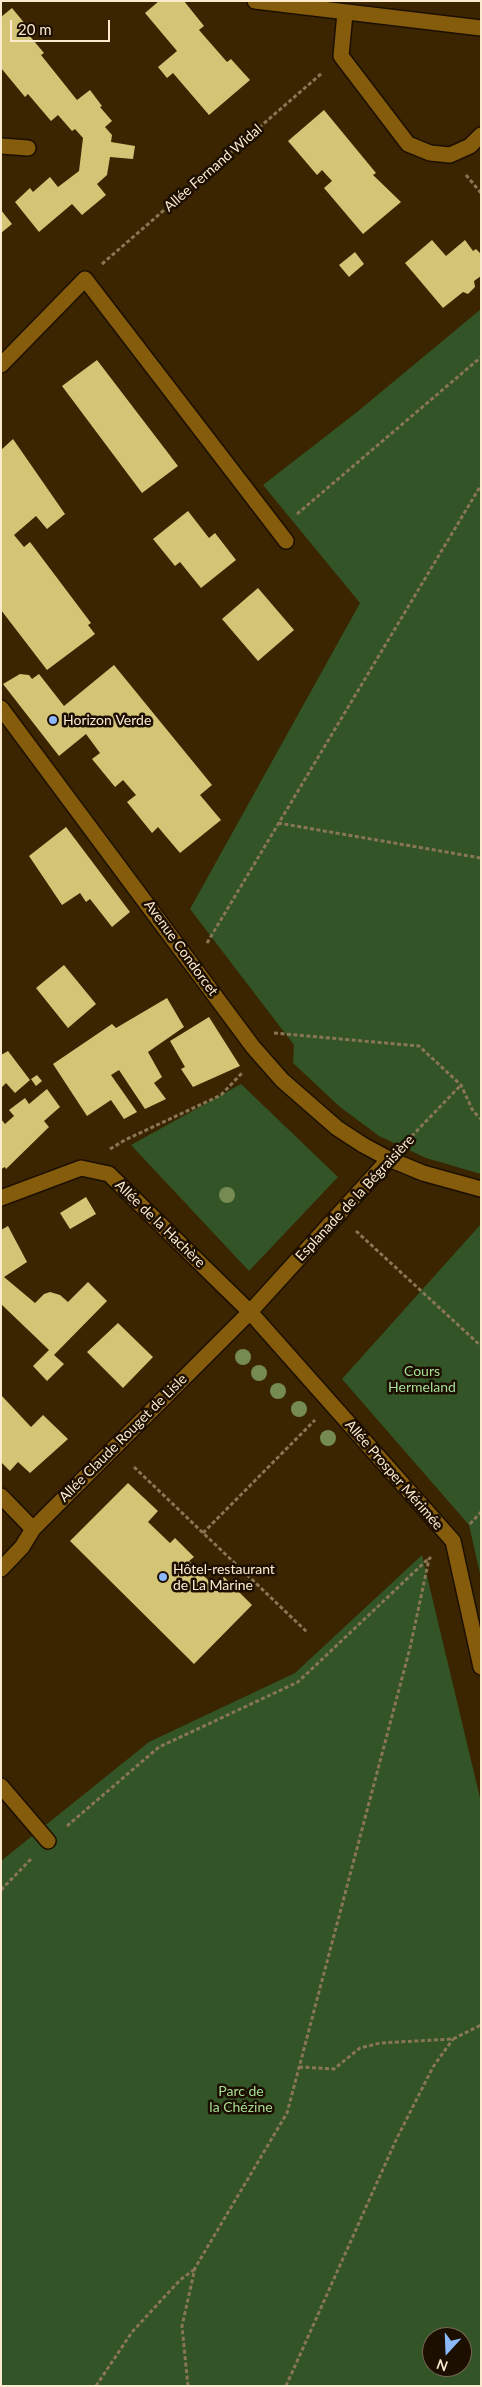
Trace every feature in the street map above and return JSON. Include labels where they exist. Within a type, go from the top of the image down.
[{"type":"street","points":[[255,2],[481,28]]},
{"type":"street","points":[[345,13],[341,56],[408,144],[430,153],[450,155],[470,146],[481,135]]},
{"type":"street","points":[[1,146],[28,148]]},
{"type":"street","points":[[1,365],[85,279],[282,536]]},
{"type":"street","name":"Avenue Condorcet","points":[[1,708],[253,1047],[282,1080],[337,1128],[389,1159],[423,1173],[481,1189]]},
{"type":"street","name":"Esplanade de la Bégraisière","points":[[250,1312],[389,1159]]},
{"type":"street","points":[[1,1198],[81,1168]]},
{"type":"street","name":"Allée de la Hachère","points":[[81,1168],[109,1174],[250,1312]]},
{"type":"street","name":"Allée Claude Rouget de Lisle","points":[[1,1569],[22,1547],[32,1529],[250,1312]]},
{"type":"street","name":"Allée Prosper Mérimée","points":[[250,1312],[453,1541],[481,1667]]},
{"type":"street","points":[[1,1496],[32,1529]]},
{"type":"street","points":[[1,1786],[48,1841]]},
{"type":"path","name":"Allée Fernand Widal","points":[[85,279],[341,56]]},
{"type":"path","points":[[282,536],[481,357]]},
{"type":"path","points":[[206,945],[481,484]]},
{"type":"path","points":[[278,823],[481,858]]},
{"type":"path","points":[[81,1168],[125,1140],[222,1095],[239,1078],[253,1047],[274,1033],[419,1046],[461,1085],[473,1111],[481,1119]]},
{"type":"path","name":"Esplanade de la Bégraisière","points":[[389,1159],[461,1085]]},
{"type":"path","points":[[339,1215],[481,1346]]},
{"type":"path","points":[[203,1533],[319,1416]]},
{"type":"path","points":[[134,1467],[307,1632]]},
{"type":"path","points":[[1,1890],[48,1841],[159,1747],[298,1682],[429,1559],[453,1541]]},
{"type":"path","points":[[188,2386],[182,2326],[195,2268],[286,2113],[410,1648],[429,1559]]},
{"type":"path","points":[[298,2067],[334,2069],[360,2048],[380,2043],[453,2039],[481,2024]]},
{"type":"path","points":[[286,2386],[396,2140],[433,2067],[453,2039]]},
{"type":"path","points":[[96,2386],[132,2332],[180,2280],[195,2268]]},
{"type":"green space","points":[[481,309],[481,1174],[426,1158],[379,1136],[340,1107],[293,1063],[294,1045],[190,909],[360,603],[263,485],[357,412]]},
{"type":"green space","points":[[241,1084],[338,1177],[249,1271],[131,1145]]},
{"type":"green space","name":"Cours Hermeland","points":[[481,1224],[481,1578],[469,1525],[342,1379]]},
{"type":"green space","name":"Parc de la Chézine","points":[[422,1555],[481,1802],[481,2386],[1,2386],[1,1861],[149,1742],[295,1673]]},
{"type":"building","points":[[159,1],[184,1],[204,26],[199,30],[227,62],[231,59],[250,80],[209,115],[173,73],[167,78],[158,67],[177,51],[145,13]]},
{"type":"building","points":[[12,8],[26,25],[23,28],[44,53],[41,55],[77,100],[90,90],[102,106],[100,107],[112,121],[105,127],[112,135],[111,142],[135,146],[133,159],[110,157],[107,175],[97,184],[106,195],[82,215],[72,204],[39,232],[15,202],[30,188],[33,192],[50,177],[58,187],[79,171],[83,138],[75,129],[72,131],[58,115],[51,121],[28,94],[25,97],[1,68],[1,17]]},
{"type":"building","points":[[324,110],[376,173],[373,175],[401,202],[363,234],[324,188],[332,181],[322,170],[317,175],[288,141]]},
{"type":"building","points":[[1,210],[12,224],[1,233]]},
{"type":"building","points":[[432,240],[446,256],[465,240],[473,251],[476,249],[481,254],[481,276],[474,281],[475,287],[468,294],[463,292],[443,308],[405,263]]},
{"type":"building","points":[[355,252],[364,264],[349,277],[339,265]]},
{"type":"building","points":[[97,360],[178,466],[142,493],[62,386]]},
{"type":"building","points":[[13,439],[65,514],[47,529],[36,516],[14,535],[24,547],[30,542],[91,623],[88,625],[95,634],[47,670],[1,610],[1,450]]},
{"type":"building","points":[[188,511],[209,538],[215,533],[236,560],[201,588],[180,562],[175,566],[153,539]]},
{"type":"building","points":[[258,588],[294,630],[258,661],[222,619]]},
{"type":"building","points":[[114,665],[212,785],[200,795],[221,820],[180,853],[158,827],[152,833],[127,802],[136,795],[123,780],[115,787],[92,759],[100,753],[86,734],[59,756],[3,684],[20,674],[29,675],[32,679],[39,674],[64,706]]},
{"type":"building","points":[[66,827],[130,912],[112,927],[90,899],[86,902],[80,893],[62,905],[29,856]]},
{"type":"building","points":[[64,965],[96,1004],[68,1028],[36,988]]},
{"type":"building","points":[[167,998],[184,1027],[148,1052],[162,1077],[154,1083],[166,1099],[145,1109],[119,1070],[111,1075],[137,1112],[124,1119],[111,1100],[87,1116],[53,1064],[112,1024],[116,1028]]},
{"type":"building","points":[[209,1017],[240,1066],[193,1087],[181,1069],[185,1067],[170,1041]]},
{"type":"building","points":[[8,1051],[30,1080],[15,1093],[6,1083],[1,1088],[1,1055]]},
{"type":"building","points":[[37,1075],[42,1081],[36,1086],[31,1079]]},
{"type":"building","points":[[47,1089],[60,1107],[44,1121],[49,1127],[6,1169],[5,1167],[1,1169],[1,1119],[5,1124],[14,1116],[9,1110],[25,1098],[29,1104]]},
{"type":"building","points":[[86,1197],[96,1214],[70,1229],[60,1213]]},
{"type":"building","points":[[8,1226],[27,1262],[4,1277],[35,1303],[44,1294],[50,1292],[60,1295],[68,1302],[88,1282],[107,1301],[54,1355],[64,1364],[47,1381],[33,1366],[49,1350],[1,1304],[1,1230]]},
{"type":"building","points":[[118,1323],[153,1357],[123,1388],[87,1352]]},
{"type":"building","points":[[1,1395],[31,1427],[43,1415],[68,1439],[30,1473],[18,1462],[10,1471],[1,1462]]},
{"type":"building","points":[[128,1483],[158,1511],[148,1522],[170,1543],[175,1538],[194,1557],[189,1561],[214,1586],[224,1577],[252,1605],[194,1664],[70,1541]]},
{"type":"place","name":"Horizon Verde","points":[[53,720]]},
{"type":"place","name":"Hôtel-restaurant de La Marine","points":[[163,1577]]}]
